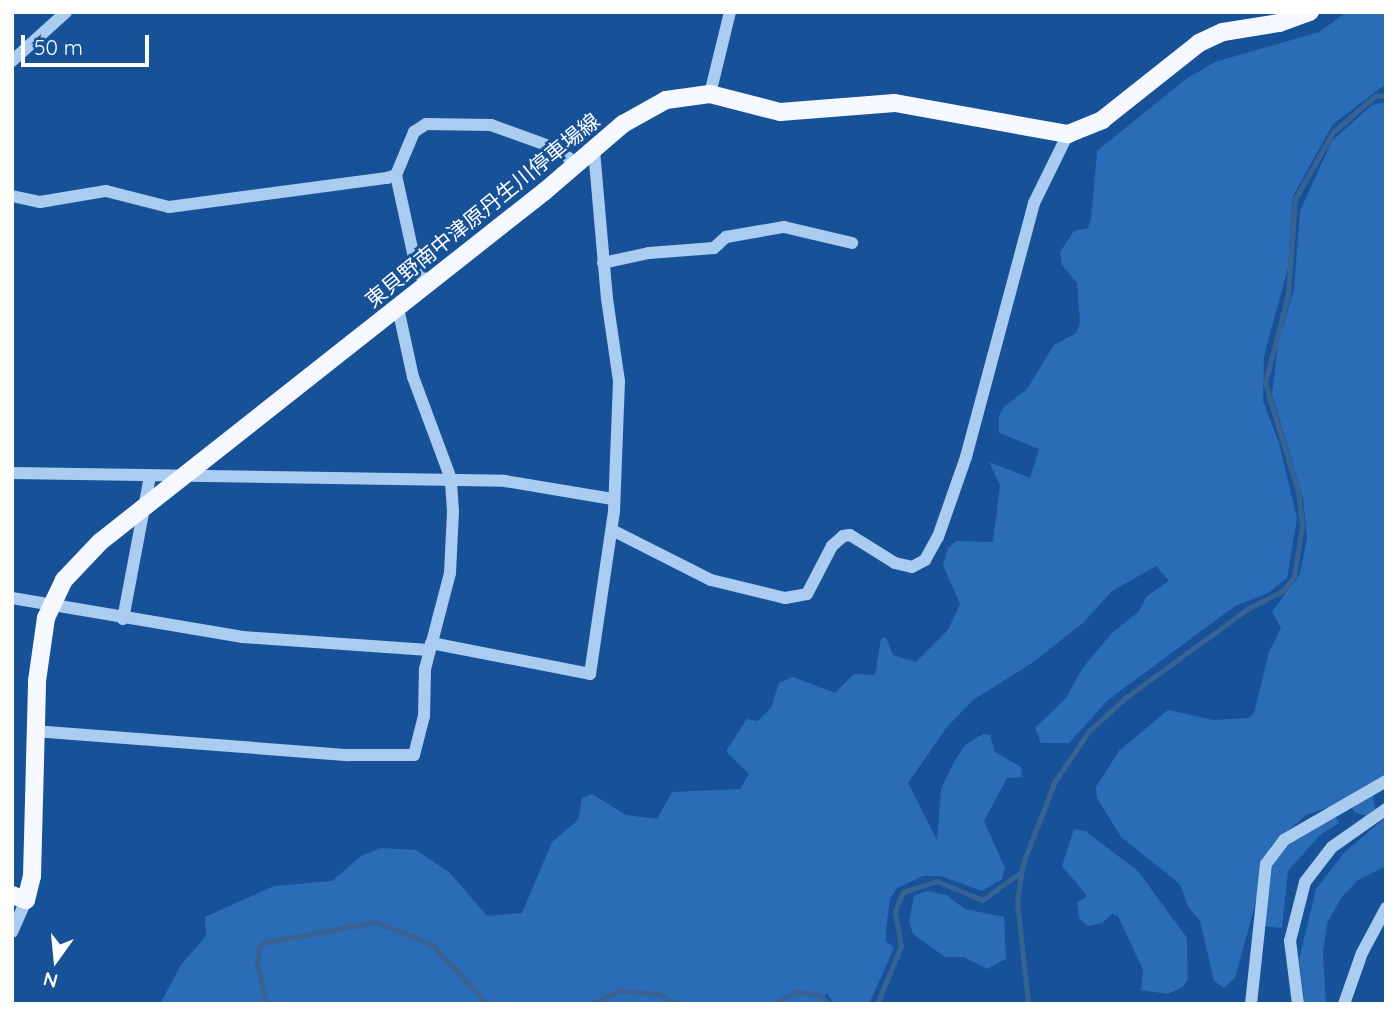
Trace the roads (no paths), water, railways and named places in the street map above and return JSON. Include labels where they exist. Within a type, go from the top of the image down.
[{"type":"main road","points":[[1068,134],[1102,120],[1199,44],[1223,33],[1310,12]]},
{"type":"main road","name":"東貝野南中津原丹生川停車場線","points":[[17,900],[34,837],[37,681],[50,604],[84,557],[428,284],[594,150],[622,124],[666,100],[710,94],[780,112],[895,103],[1068,134]]},
{"type":"street","points":[[12,61],[66,12]]},
{"type":"street","points":[[710,94],[730,12]]},
{"type":"street","points":[[428,284],[417,271],[396,175],[414,132],[426,124],[491,125],[555,148],[577,164]]},
{"type":"street","points":[[612,530],[711,580],[785,598],[807,594],[832,546],[842,536],[850,536],[895,563],[912,567],[925,560],[938,537],[966,457],[1034,203],[1068,134]]},
{"type":"street","points":[[12,598],[122,619],[270,640],[430,647],[590,674],[612,530],[619,362],[603,263],[594,150]]},
{"type":"street","points":[[12,196],[40,202],[106,191],[169,207],[396,175]]},
{"type":"street","points":[[603,263],[649,253],[714,248],[726,237],[784,227],[852,243]]},
{"type":"street","points":[[34,731],[348,755],[414,755],[424,716],[430,647],[450,573],[451,479],[413,377],[398,307]]},
{"type":"street","points":[[12,473],[451,479],[531,484],[612,499]]},
{"type":"street","points":[[122,619],[141,511],[150,476]]},
{"type":"street","points":[[1251,1004],[1266,864],[1284,840],[1386,781]]},
{"type":"street","points":[[1298,1004],[1290,941],[1305,882],[1332,847],[1386,809]]},
{"type":"street","points":[[12,932],[17,900]]},
{"type":"street","points":[[1344,1004],[1384,915]]},
{"type":"waterway","points":[[1028,1004],[1017,901],[1023,863],[1055,781],[1089,731],[1125,698],[1249,608],[1283,591],[1294,576],[1302,526],[1299,495],[1265,383],[1288,295],[1295,199],[1333,132],[1375,96],[1386,95]]},
{"type":"waterway","points":[[877,1004],[901,946],[895,911],[903,892],[937,881],[982,900],[1020,873]]},
{"type":"waterway","points":[[266,1004],[257,962],[259,947],[265,942],[376,922],[431,944],[488,1004]]},
{"type":"waterway","points":[[591,1004],[618,991],[659,994],[678,1004]]},
{"type":"waterway","points":[[772,1004],[797,992],[818,995],[829,1004]]}]
